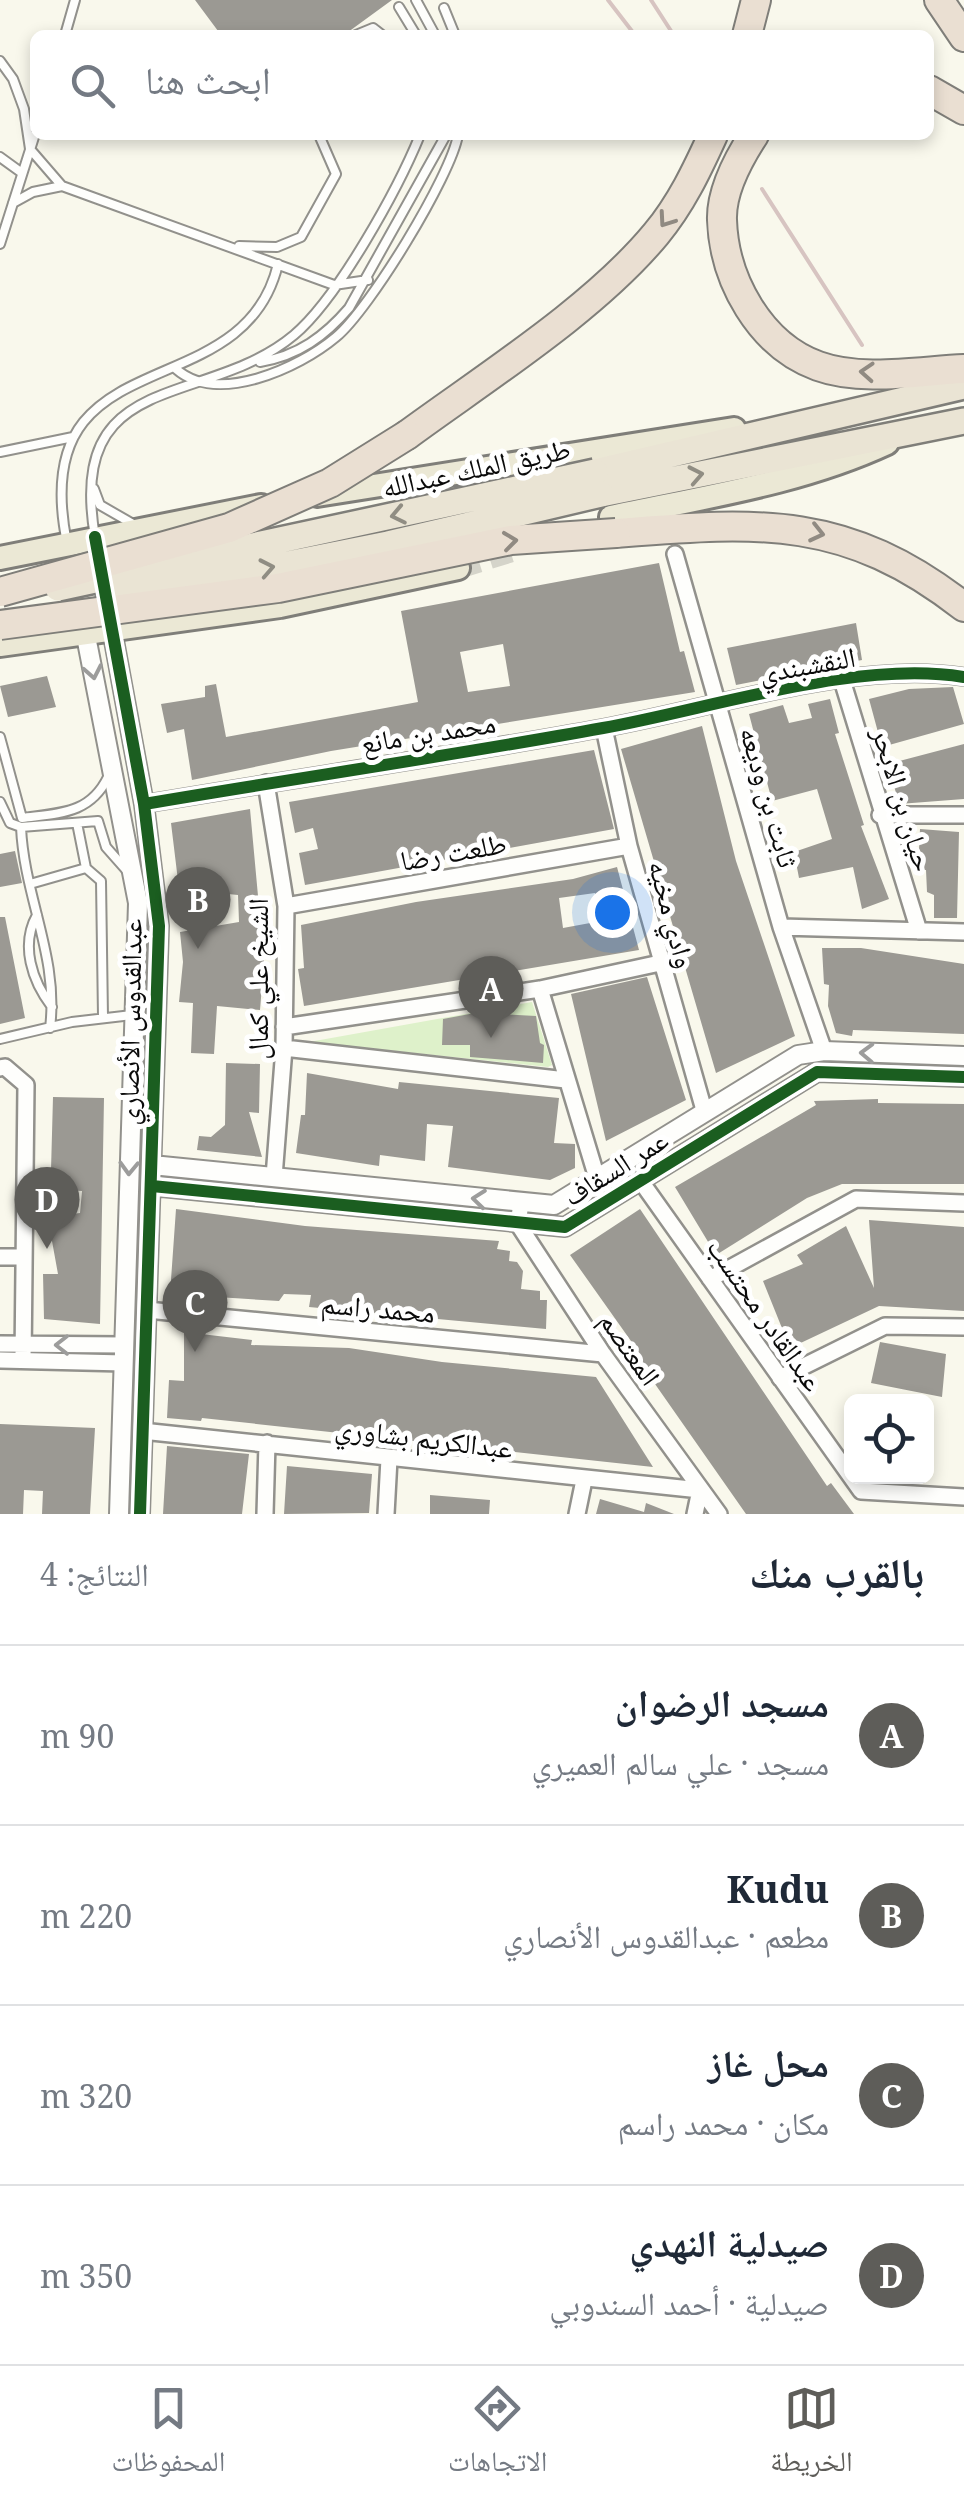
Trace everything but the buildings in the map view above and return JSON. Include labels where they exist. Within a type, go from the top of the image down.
[{"type":"highway","points":[[748,30],[756,0]]},
{"type":"highway","points":[[939,0],[964,37]]},
{"type":"highway","points":[[934,93],[964,110]]},
{"type":"highway","points":[[0,596],[229,528],[330,483],[407,435],[615,276],[665,221],[691,183],[712,140]]},
{"type":"highway","points":[[751,140],[737,161],[722,218],[736,285],[767,334],[818,366],[869,374],[964,369]]},
{"type":"highway","name":"طريق الملك عبدالله","points":[[606,504],[866,409],[964,386]]},
{"type":"highway","name":"طريق الملك عبدالله","points":[[0,596],[606,504],[964,422]]},
{"type":"highway","points":[[0,623],[278,588],[511,540],[606,504]]},
{"type":"highway","points":[[0,623],[606,504],[816,532],[912,569],[964,607]]},
{"type":"main road","points":[[0,558],[352,488],[866,409]]},
{"type":"main road","points":[[0,645],[110,626],[280,606],[458,568]]},
{"type":"street","name":"عبدالقدوس الأنصاري","points":[[95,537],[144,804],[158,926],[140,1514]]},
{"type":"street","name":"عبدالقدوس الأنصاري","points":[[67,542],[136,882],[119,1514]]},
{"type":"street","name":"ثابت بن وديعه","points":[[674,554],[781,927],[824,1051]]},
{"type":"street","name":"النقشبندي","points":[[719,705],[842,680],[938,673],[964,677]]},
{"type":"street","name":"حيان بن الابحر","points":[[842,680],[880,816],[918,930]]},
{"type":"street","name":"محمد بن مانع","points":[[144,804],[604,728],[719,705]]},
{"type":"street","name":"وادي مخيه","points":[[604,728],[629,846],[704,1110]]},
{"type":"street","name":"الشيخ علي كمال","points":[[266,783],[286,906],[284,1048],[274,1177]]},
{"type":"street","points":[[880,816],[964,815]]},
{"type":"street","name":"طلعت رضا","points":[[286,906],[629,846]]},
{"type":"street","points":[[781,927],[964,932]]},
{"type":"street","points":[[284,1027],[540,989],[660,963]]},
{"type":"street","points":[[540,989],[597,1178]]},
{"type":"street","points":[[284,1048],[566,1080]]},
{"type":"street","name":"عمر السقاف","points":[[152,1165],[554,1204],[798,1055],[824,1051],[964,1056]]},
{"type":"street","points":[[0,1068],[5,1067],[26,1085],[23,1352]]},
{"type":"street","name":"عمر السقاف","points":[[152,1186],[565,1227],[817,1072],[964,1078]]},
{"type":"street","name":"عبدالقادر محتسب","points":[[640,1180],[862,1491],[964,1497]]},
{"type":"street","points":[[710,1279],[856,1198],[964,1203]]},
{"type":"street","points":[[518,1224],[520,1203]]},
{"type":"street","name":"المعتصم","points":[[518,1224],[604,1354],[718,1514]]},
{"type":"street","points":[[0,1257],[23,1257]]},
{"type":"street","name":"محمد راسم","points":[[147,1310],[604,1354]]},
{"type":"street","points":[[780,1378],[885,1326],[964,1327]]},
{"type":"street","points":[[0,1344],[23,1352],[124,1354]]},
{"type":"street","points":[[0,1360],[23,1352]]},
{"type":"street","name":"عبدالكريم بشاوري","points":[[142,1431],[700,1490]]},
{"type":"street","points":[[265,1514],[267,1442]]},
{"type":"street","points":[[386,1514],[389,1460]]},
{"type":"street","points":[[577,1514],[584,1480]]},
{"type":"street","points":[[695,1514],[700,1490]]},
{"type":"lane","points":[[67,30],[73,0]]},
{"type":"lane","points":[[416,0],[432,30]]},
{"type":"lane","points":[[399,7],[413,30]]},
{"type":"lane","points":[[444,8],[453,30]]},
{"type":"lane","points":[[0,62],[13,79],[24,109],[30,149],[62,186],[334,285],[368,280]]},
{"type":"lane","points":[[0,244],[33,140]]},
{"type":"lane","points":[[228,244],[277,247],[301,237],[336,174],[321,140]]},
{"type":"lane","points":[[256,362],[299,330],[334,285],[418,140]]},
{"type":"lane","points":[[95,537],[95,455],[108,431],[127,412],[153,396],[256,362],[278,359],[328,333],[368,280],[443,140]]},
{"type":"lane","points":[[176,368],[192,382],[225,385],[307,356],[336,337],[375,292],[449,163],[456,140]]},
{"type":"lane","points":[[0,157],[22,173]]},
{"type":"lane","points":[[13,204],[33,192],[62,186]]},
{"type":"lane","points":[[67,542],[59,478],[72,437],[84,418],[108,397],[207,352],[249,318],[273,286],[278,264]]},
{"type":"lane","points":[[0,452],[72,437]]},
{"type":"lane","points":[[92,481],[100,505],[118,519],[147,529]]},
{"type":"lane","points":[[0,736],[22,818],[83,809],[96,798],[112,768]]},
{"type":"lane","points":[[0,802],[10,823],[21,827],[77,823],[89,818],[98,821],[110,854],[136,882]]},
{"type":"lane","points":[[77,823],[86,868],[101,881],[103,1017]]},
{"type":"lane","points":[[21,827],[23,862],[50,962],[50,1028]]},
{"type":"lane","points":[[30,884],[86,868]]},
{"type":"lane","points":[[36,914],[28,930],[34,980],[52,1006]]},
{"type":"lane","points":[[0,1039],[134,1014]]},
{"type":"green space","points":[[532,1002],[552,1065],[548,1067],[309,1042]]},
{"type":"tunnel","points":[[458,568],[512,551]]},
{"type":"railway","points":[[608,0],[631,30]]},
{"type":"railway","points":[[651,0],[670,30]]},
{"type":"railway","points":[[762,189],[862,345]]},
{"type":"cycle path","points":[[95,537],[144,804],[159,926],[140,1514]]},
{"type":"cycle path","points":[[144,804],[603,728],[831,680],[922,673],[964,677]]},
{"type":"cycle path","points":[[152,1186],[565,1227],[817,1072],[964,1077]]},
{"type":"place","name":"Kudu","points":[[198,949]]},
{"type":"place","name":"مسجد الرضوان","points":[[491,1038]]},
{"type":"place","name":"صيدلية النهدي","points":[[47,1249]]},
{"type":"place","name":"محل غاز","points":[[195,1352]]}]
